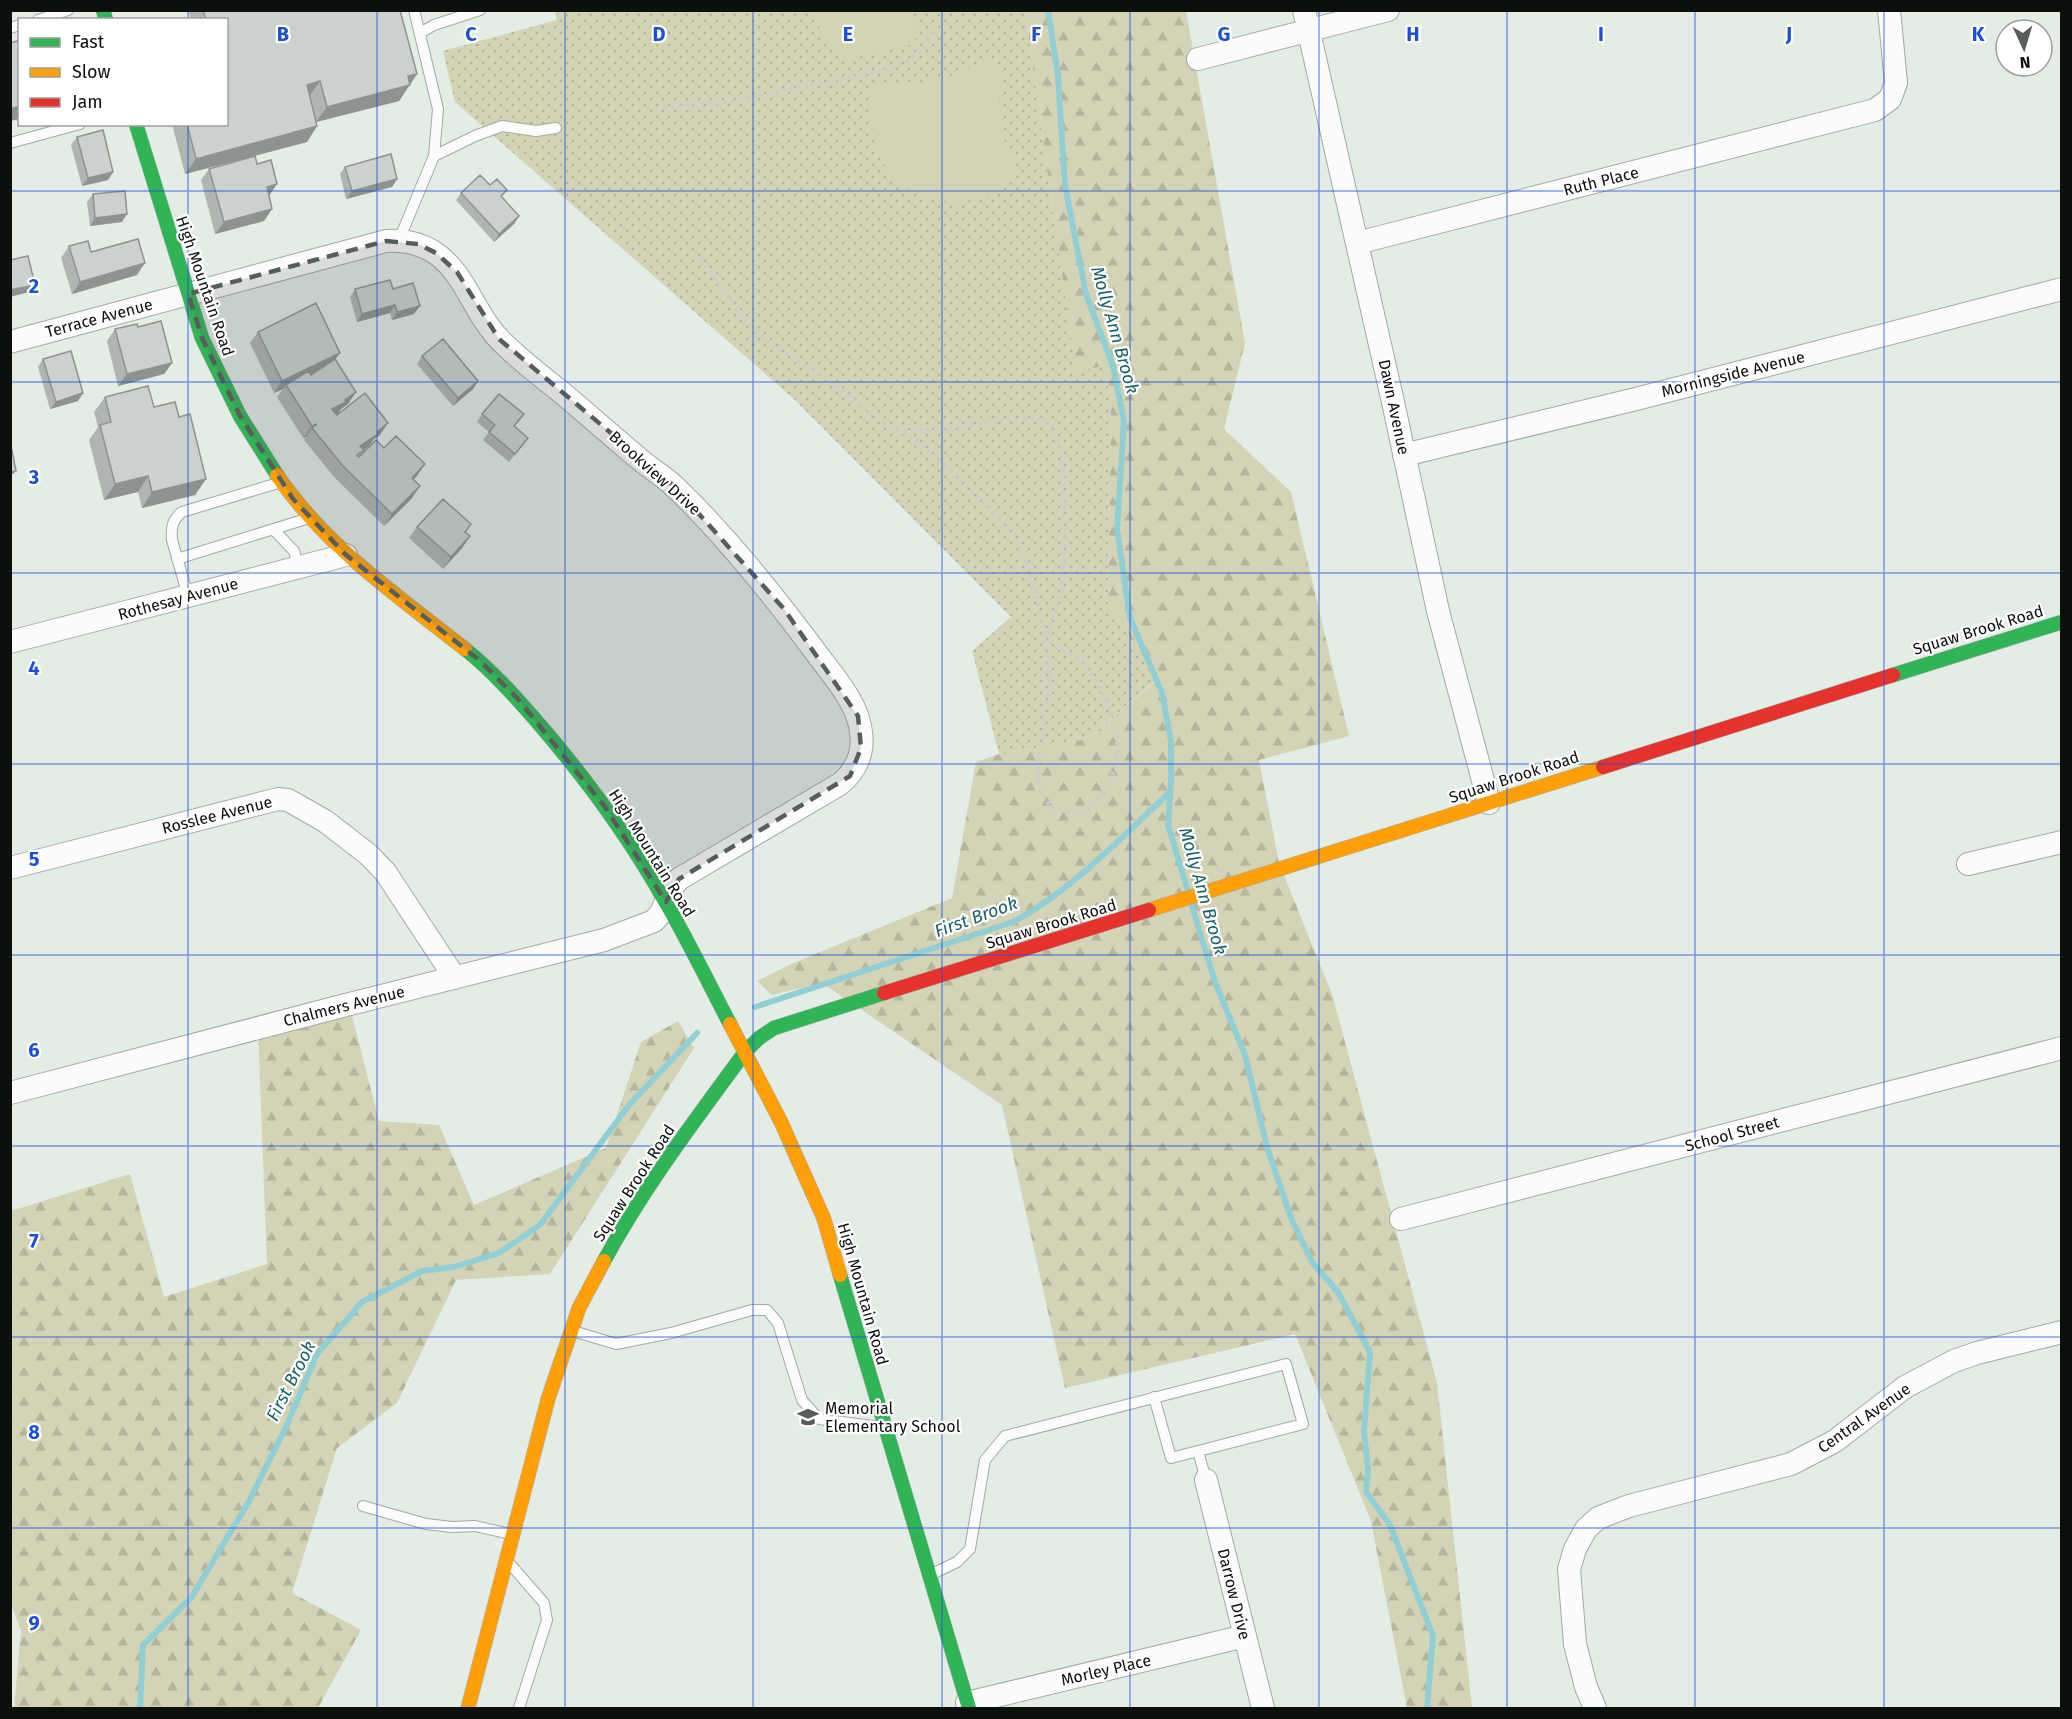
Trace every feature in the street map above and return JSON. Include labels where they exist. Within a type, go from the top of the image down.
[{"type":"street","points":[[1198,59],[1306,21],[1388,10]]},
{"type":"street","name":"Ruth Place","points":[[1357,243],[1875,110],[1884,105],[1894,92],[1896,83],[1889,10]]},
{"type":"street","name":"Dawn Avenue","points":[[1306,21],[1438,611],[1489,803]]},
{"type":"street","name":"High Mountain Road","points":[[137,126],[201,338],[245,426],[281,482],[309,518],[346,555],[479,660],[517,698],[579,771],[666,902],[745,1052],[781,1122],[824,1219],[968,1706]]},
{"type":"street","name":"Brookview Drive","points":[[188,294],[386,241],[399,240],[418,244],[436,253],[452,267],[499,339],[674,486],[784,609],[845,693],[858,716],[861,748],[857,763],[850,776],[840,784],[679,879],[671,889],[666,902]]},
{"type":"street","name":"Morningside Avenue","points":[[1404,455],[1636,399],[2061,289]]},
{"type":"street","name":"Terrace Avenue","points":[[10,342],[188,294]]},
{"type":"street","name":"Rothesay Avenue","points":[[10,642],[346,555]]},
{"type":"street","name":"Squaw Brook Road","points":[[468,1708],[548,1399],[579,1308],[623,1226],[665,1160],[745,1052],[759,1038],[774,1028],[2061,622]]},
{"type":"street","name":"Rosslee Avenue","points":[[10,868],[278,799],[288,800],[348,837],[386,873],[455,978]]},
{"type":"street","points":[[1968,864],[2061,842]]},
{"type":"street","name":"Chalmers Avenue","points":[[10,1093],[604,940],[654,921],[666,902]]},
{"type":"street","name":"School Street","points":[[1401,1219],[2061,1048]]},
{"type":"street","name":"Central Avenue","points":[[1594,1708],[1575,1644],[1569,1569],[1575,1549],[1586,1529],[1598,1518],[1629,1506],[1791,1464],[1835,1441],[1905,1387],[1954,1361],[2061,1332]]},
{"type":"street","name":"Darrow Drive","points":[[1206,1480],[1263,1708]]},
{"type":"street","name":"Morley Place","points":[[968,1706],[1245,1636]]},
{"type":"lane","points":[[57,17],[68,10]]},
{"type":"lane","points":[[399,240],[434,156],[438,109],[414,10]]},
{"type":"lane","points":[[420,33],[434,24],[480,10]]},
{"type":"lane","points":[[10,143],[73,126]]},
{"type":"lane","points":[[434,156],[502,126],[536,131],[556,128]]},
{"type":"lane","points":[[188,596],[171,531],[176,517],[182,512],[281,482]]},
{"type":"lane","points":[[177,559],[309,518]]},
{"type":"lane","points":[[273,529],[294,551],[299,567]]},
{"type":"lane","points":[[570,1331],[616,1344],[671,1333],[752,1310],[767,1310],[778,1323],[802,1400],[819,1419],[884,1427]]},
{"type":"lane","points":[[929,1576],[957,1562],[970,1549],[985,1460],[1005,1436],[1154,1397],[1286,1364],[1303,1424],[1171,1458],[1154,1397]]},
{"type":"lane","points":[[1198,1451],[1206,1480]]},
{"type":"lane","points":[[363,1506],[426,1524],[452,1527],[475,1526],[513,1534]]},
{"type":"lane","points":[[506,1559],[544,1603],[547,1620],[519,1708]]},
{"type":"path","points":[[656,108],[715,104],[891,69],[908,63],[925,45],[944,10]]},
{"type":"path","points":[[701,259],[742,317],[771,344],[835,385],[874,417],[917,440],[992,510],[1017,538],[1031,573],[1050,683],[1038,765],[1039,789],[1052,808],[1078,814],[1097,803],[1111,781],[1117,756],[1117,736],[1107,701],[1083,660],[1044,641]]},
{"type":"path","points":[[898,430],[941,429],[1038,418],[1052,427],[1062,453],[1065,540],[1061,591],[1044,641]]},
{"type":"highlighted area","points":[[386,241],[418,244],[436,253],[457,272],[499,339],[674,486],[784,609],[858,716],[861,748],[850,776],[679,879],[666,902],[605,807],[517,698],[479,660],[346,555],[293,499],[240,416],[202,338],[188,294]]},
{"type":"green space","points":[[555,11],[1025,11],[1076,372],[1105,365],[1111,400],[1108,603],[1158,678],[1088,739],[999,754],[972,651],[1011,617],[794,399],[455,102],[443,51],[557,20]]},
{"type":"green space","points":[[818,11],[911,11],[918,33],[913,44],[844,60],[821,32]]},
{"type":"green space","points":[[1025,11],[1186,11],[1245,343],[1224,429],[1291,492],[1349,736],[1259,760],[1279,863],[1332,994],[1437,1383],[1472,1708],[1407,1708],[1371,1521],[1295,1334],[1065,1388],[1002,1105],[822,983],[772,995],[757,981],[791,964],[952,898],[976,762],[999,754],[1088,739],[1158,679],[1108,603],[1111,400],[1105,365],[1076,373]]},
{"type":"green space","points":[[988,60],[1001,70],[999,106],[1005,144],[1012,150],[1017,177],[1000,190],[980,198],[960,202],[940,201],[921,196],[903,186],[889,171],[875,143],[872,127],[871,87],[906,81],[913,84],[953,76]]},
{"type":"green space","points":[[350,1008],[379,1121],[439,1125],[474,1205],[606,1148],[641,1042],[678,1021],[694,1048],[550,1274],[456,1280],[397,1403],[337,1448],[292,1593],[361,1630],[318,1708],[14,1708],[21,1631],[11,1603],[11,1211],[130,1174],[164,1297],[267,1264],[258,1028]]},
{"type":"building","points":[[203,10],[400,10],[417,74],[408,76],[410,85],[327,107],[320,81],[307,85],[317,126],[196,159],[188,126],[228,126],[228,18],[205,18]]},
{"type":"building","points":[[18,41],[18,107],[10,109],[10,43]]},
{"type":"building","points":[[103,130],[113,172],[88,178],[77,137]]},
{"type":"building","points":[[391,154],[397,179],[352,191],[345,167]]},
{"type":"building","points":[[255,156],[257,164],[271,160],[277,184],[267,187],[272,209],[224,222],[209,169]]},
{"type":"building","points":[[480,175],[490,185],[497,179],[507,190],[501,196],[519,216],[499,234],[461,193]]},
{"type":"building","points":[[125,191],[127,214],[95,218],[93,194]]},
{"type":"building","points":[[138,239],[145,263],[80,282],[69,246],[88,241],[91,252]]},
{"type":"building","points":[[28,256],[35,285],[10,290],[10,260]]},
{"type":"building","points":[[390,280],[393,289],[413,283],[420,306],[397,312],[395,305],[362,314],[355,289]]},
{"type":"building","points":[[316,303],[340,353],[282,381],[258,332]]},
{"type":"building","points":[[161,321],[172,363],[127,374],[115,329],[137,324],[138,327]]},
{"type":"building","points":[[443,339],[478,381],[458,398],[422,356]]},
{"type":"building","points":[[71,351],[83,393],[56,402],[43,359]]},
{"type":"building","points":[[335,359],[356,392],[345,400],[346,402],[332,409],[334,412],[337,415],[365,393],[388,423],[377,432],[378,434],[360,446],[364,450],[357,455],[359,457],[376,440],[384,448],[396,436],[425,464],[412,478],[420,486],[392,514],[343,466],[312,428],[317,424],[312,426],[286,385],[308,371],[311,375]]},
{"type":"building","points":[[148,386],[154,407],[175,402],[179,417],[190,414],[206,479],[152,492],[148,476],[115,484],[100,425],[111,422],[105,397]]},
{"type":"building","points":[[499,394],[524,414],[514,426],[528,438],[515,454],[489,432],[495,425],[482,414]]},
{"type":"building","points":[[10,450],[12,450],[16,471],[10,472]]},
{"type":"building","points":[[443,499],[471,524],[465,532],[470,536],[451,557],[417,527]]},
{"type":"waterway","name":"Molly Ann Brook","points":[[1048,10],[1058,75],[1065,185],[1086,294],[1113,366],[1124,422],[1117,529],[1130,618],[1162,693],[1171,741],[1168,825],[1187,888]]},
{"type":"waterway","name":"First Brook","points":[[755,1007],[1013,922],[1076,879],[1170,792]]},
{"type":"waterway","name":"Molly Ann Brook","points":[[1192,906],[1215,982],[1245,1055],[1267,1147],[1291,1218],[1312,1262],[1338,1292],[1370,1352],[1364,1431],[1368,1469],[1366,1492],[1390,1525],[1433,1636],[1427,1708]]},
{"type":"waterway","name":"First Brook","points":[[140,1708],[143,1645],[191,1598],[248,1503],[286,1427],[317,1354],[362,1302],[422,1271],[454,1267],[499,1253],[540,1225],[629,1105],[697,1033]]},
{"type":"traffic: fast","points":[[103,10],[105,18]]},
{"type":"traffic: fast","points":[[137,126],[202,338],[240,416],[277,475]]},
{"type":"traffic: fast","points":[[1893,675],[2062,622]]},
{"type":"traffic: fast","points":[[465,649],[526,709],[562,751],[610,814],[653,880],[730,1024]]},
{"type":"traffic: fast","points":[[604,1261],[671,1154],[745,1052],[759,1038],[774,1028],[884,993]]},
{"type":"traffic: fast","points":[[840,1275],[969,1708]]},
{"type":"traffic: slow","points":[[277,475],[296,501],[340,548],[389,590],[465,649]]},
{"type":"traffic: slow","points":[[1149,910],[1603,767]]},
{"type":"traffic: slow","points":[[730,1024],[781,1122],[824,1219],[840,1275]]},
{"type":"traffic: slow","points":[[468,1708],[548,1399],[579,1308],[604,1261]]},
{"type":"traffic: jam","points":[[1603,767],[1893,675]]},
{"type":"traffic: jam","points":[[884,993],[1149,910]]},
{"type":"place","name":"Memorial Elementary School","points":[[808,1417]]}]
